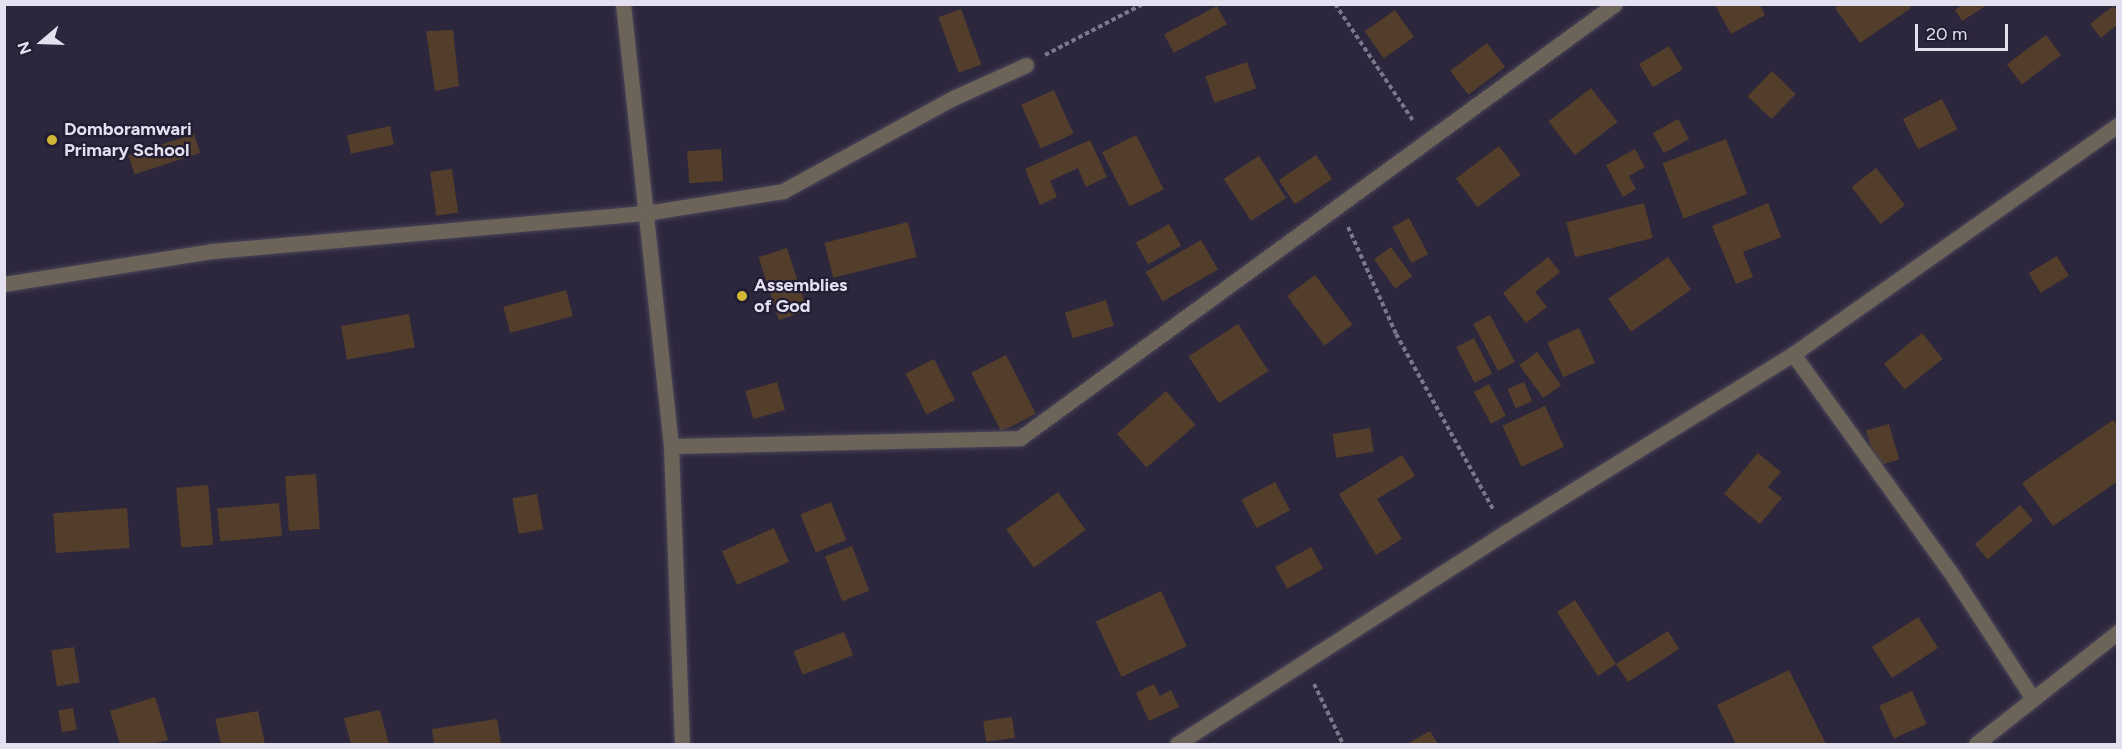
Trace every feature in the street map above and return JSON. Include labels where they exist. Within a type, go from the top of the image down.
[{"type":"street","points":[[623,4],[671,446],[682,744]]},
{"type":"street","points":[[671,446],[1020,438],[1339,208],[1615,4]]},
{"type":"street","points":[[4,284],[212,251],[646,213],[783,191],[953,98],[1026,65]]},
{"type":"street","points":[[1177,744],[1305,664],[1506,532],[1793,354],[2118,125]]},
{"type":"street","points":[[1793,354],[1949,570],[2033,699]]},
{"type":"street","points":[[1976,744],[2118,632]]},
{"type":"path","points":[[1026,65],[1143,4]]},
{"type":"path","points":[[1335,4],[1428,143]]},
{"type":"path","points":[[1339,208],[1396,334],[1506,532]]},
{"type":"path","points":[[1305,664],[1343,744]]},
{"type":"building","points":[[1841,4],[1909,4],[1911,8],[1860,43],[1835,8]]},
{"type":"building","points":[[1963,4],[1983,4],[1984,7],[1962,21],[1955,10]]},
{"type":"building","points":[[1715,5],[1760,5],[1765,15],[1731,34]]},
{"type":"building","points":[[1217,6],[1227,25],[1174,53],[1164,34]]},
{"type":"building","points":[[2113,6],[2118,12],[2118,24],[2101,38],[2090,24]]},
{"type":"building","points":[[961,9],[981,64],[959,73],[938,17]]},
{"type":"building","points":[[1395,10],[1414,37],[1384,58],[1365,31]]},
{"type":"building","points":[[453,30],[459,86],[435,91],[426,31]]},
{"type":"building","points":[[2046,35],[2061,55],[2022,84],[2007,64]]},
{"type":"building","points":[[1487,43],[1505,67],[1468,95],[1450,71]]},
{"type":"building","points":[[1669,46],[1683,69],[1653,87],[1639,64]]},
{"type":"building","points":[[1247,62],[1256,88],[1215,103],[1205,76]]},
{"type":"building","points":[[1772,71],[1796,94],[1771,119],[1748,96]]},
{"type":"building","points":[[1591,88],[1617,122],[1575,155],[1548,121]]},
{"type":"building","points":[[1054,90],[1074,134],[1041,148],[1021,105]]},
{"type":"building","points":[[1942,99],[1957,129],[1918,149],[1903,119]]},
{"type":"building","points":[[1678,119],[1689,139],[1664,153],[1653,133]]},
{"type":"building","points":[[390,126],[394,145],[351,154],[347,135]]},
{"type":"building","points":[[194,134],[200,153],[135,174],[128,155]]},
{"type":"building","points":[[1136,135],[1164,189],[1130,207],[1102,152]]},
{"type":"building","points":[[1726,139],[1747,194],[1684,218],[1663,163]]},
{"type":"building","points":[[1090,140],[1107,177],[1086,187],[1078,168],[1050,181],[1057,197],[1040,205],[1025,169]]},
{"type":"building","points":[[1499,146],[1521,175],[1478,207],[1456,178]]},
{"type":"building","points":[[721,149],[723,181],[689,183],[687,151]]},
{"type":"building","points":[[1635,149],[1645,167],[1629,176],[1636,189],[1623,197],[1606,165]]},
{"type":"building","points":[[1316,155],[1332,179],[1295,204],[1279,180]]},
{"type":"building","points":[[1259,156],[1286,198],[1251,221],[1224,179]]},
{"type":"building","points":[[1876,168],[1905,205],[1881,224],[1852,187]]},
{"type":"building","points":[[452,169],[458,213],[436,216],[430,172]]},
{"type":"building","points":[[1644,203],[1653,238],[1575,257],[1566,222]]},
{"type":"building","points":[[1768,203],[1781,237],[1743,252],[1753,277],[1736,284],[1712,226]]},
{"type":"building","points":[[1409,218],[1428,254],[1411,263],[1392,227]]},
{"type":"building","points":[[908,222],[917,257],[833,278],[825,243]]},
{"type":"building","points":[[1169,224],[1181,246],[1148,264],[1136,242]]},
{"type":"building","points":[[1201,240],[1218,269],[1163,301],[1146,272]]},
{"type":"building","points":[[1391,247],[1412,276],[1395,288],[1374,259]]},
{"type":"building","points":[[787,248],[807,311],[779,320],[758,257]]},
{"type":"building","points":[[2057,256],[2069,276],[2041,293],[2029,273]]},
{"type":"building","points":[[1548,257],[1560,272],[1535,292],[1547,307],[1526,323],[1503,293]]},
{"type":"building","points":[[1668,257],[1691,290],[1631,332],[1608,299]]},
{"type":"building","points":[[1315,275],[1352,325],[1324,346],[1287,296]]},
{"type":"building","points":[[566,290],[573,316],[510,333],[503,307]]},
{"type":"building","points":[[1106,300],[1114,326],[1073,338],[1065,313]]},
{"type":"building","points":[[409,314],[415,347],[347,359],[341,326]]},
{"type":"building","points":[[1490,315],[1515,362],[1498,371],[1473,324]]},
{"type":"building","points":[[1238,324],[1268,371],[1219,403],[1189,356]]},
{"type":"building","points":[[1579,328],[1595,362],[1563,377],[1547,343]]},
{"type":"building","points":[[1922,333],[1943,359],[1905,389],[1884,364]]},
{"type":"building","points":[[1474,338],[1492,374],[1474,383],[1456,347]]},
{"type":"building","points":[[1537,352],[1561,385],[1543,398],[1519,365]]},
{"type":"building","points":[[1006,355],[1036,414],[1001,432],[971,373]]},
{"type":"building","points":[[934,359],[955,400],[926,415],[905,374]]},
{"type":"building","points":[[777,382],[785,410],[753,419],[745,391]]},
{"type":"building","points":[[1524,382],[1532,401],[1516,408],[1507,389]]},
{"type":"building","points":[[1489,384],[1506,416],[1491,424],[1474,392]]},
{"type":"building","points":[[1166,391],[1196,425],[1146,468],[1117,434]]},
{"type":"building","points":[[1545,406],[1564,447],[1521,467],[1502,426]]},
{"type":"building","points":[[2113,420],[2118,426],[2118,481],[2053,526],[2022,483]]},
{"type":"building","points":[[1889,424],[1899,460],[1876,466],[1866,431]]},
{"type":"building","points":[[1370,428],[1374,452],[1336,458],[1332,434]]},
{"type":"building","points":[[1758,453],[1781,472],[1768,487],[1782,498],[1760,524],[1724,494]]},
{"type":"building","points":[[1402,455],[1415,476],[1377,499],[1402,539],[1376,555],[1339,494]]},
{"type":"building","points":[[316,474],[320,529],[289,531],[285,476]]},
{"type":"building","points":[[1275,482],[1290,510],[1256,528],[1241,500]]},
{"type":"building","points":[[208,485],[213,545],[181,548],[176,488]]},
{"type":"building","points":[[1058,492],[1086,530],[1034,568],[1006,530]]},
{"type":"building","points":[[537,494],[543,529],[519,534],[512,498]]},
{"type":"building","points":[[831,502],[846,540],[816,552],[800,514]]},
{"type":"building","points":[[279,503],[282,536],[220,541],[217,508]]},
{"type":"building","points":[[2020,505],[2033,520],[1988,559],[1975,544]]},
{"type":"building","points":[[127,508],[130,548],[56,553],[53,513]]},
{"type":"building","points":[[774,528],[789,562],[737,585],[722,551]]},
{"type":"building","points":[[852,546],[869,591],[842,601],[825,556]]},
{"type":"building","points":[[1311,547],[1323,569],[1287,589],[1275,567]]},
{"type":"building","points":[[1161,591],[1187,646],[1122,677],[1096,621]]},
{"type":"building","points":[[1575,600],[1616,664],[1598,676],[1557,612]]},
{"type":"building","points":[[1918,617],[1938,648],[1892,678],[1872,647]]},
{"type":"building","points":[[1668,631],[1679,649],[1628,682],[1616,664]]},
{"type":"building","points":[[844,632],[853,655],[803,675],[794,651]]},
{"type":"building","points":[[74,647],[80,683],[57,686],[51,651]]},
{"type":"building","points":[[1789,670],[1826,744],[1736,744],[1717,705]]},
{"type":"building","points":[[1154,684],[1160,696],[1171,690],[1179,707],[1149,721],[1136,693]]},
{"type":"building","points":[[1912,691],[1927,724],[1894,739],[1879,706]]},
{"type":"building","points":[[155,697],[168,740],[151,744],[120,744],[110,711]]},
{"type":"building","points":[[73,708],[77,730],[62,732],[58,711]]},
{"type":"building","points":[[380,710],[389,744],[351,744],[344,718]]},
{"type":"building","points":[[258,711],[265,744],[221,744],[215,719]]},
{"type":"building","points":[[1012,717],[1015,738],[986,742],[983,721]]},
{"type":"building","points":[[497,719],[501,744],[434,744],[432,729]]},
{"type":"building","points":[[1430,731],[1438,744],[1407,744]]},
{"type":"place","name":"Domboramwari Primary School","points":[[52,140]]},
{"type":"place","name":"Assemblies of God","points":[[742,296]]}]
